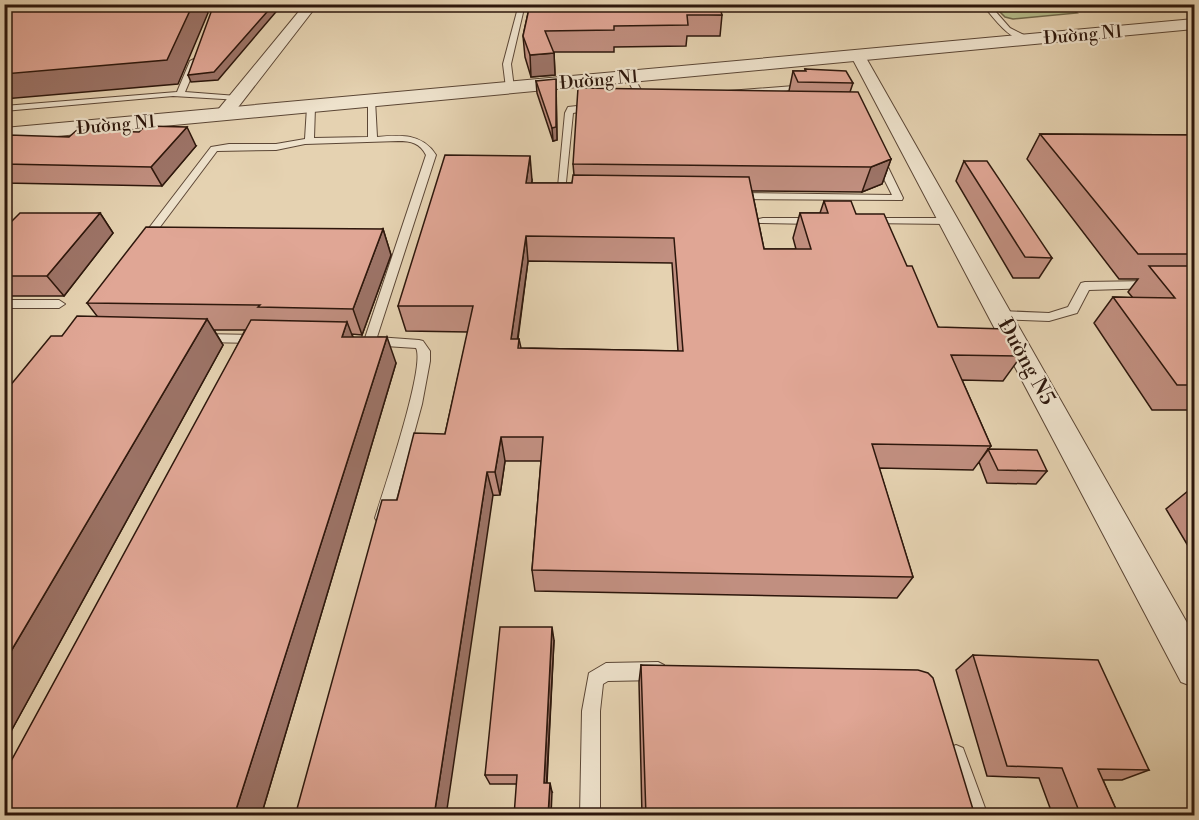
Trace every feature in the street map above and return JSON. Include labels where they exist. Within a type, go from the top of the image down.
[{"type":"street","points":[[223,115],[312,4]]},
{"type":"street","name":"Đường N1","points":[[4,135],[1194,24]]},
{"type":"street","name":"Đường N5","points":[[858,56],[1194,669]]},
{"type":"lane","points":[[510,88],[507,64],[522,4]]},
{"type":"lane","points":[[985,4],[1008,29],[1027,40]]},
{"type":"lane","points":[[180,95],[198,52]]},
{"type":"lane","points":[[630,77],[653,107],[635,107]]},
{"type":"lane","points":[[716,94],[772,88],[814,87]]},
{"type":"lane","points":[[772,88],[777,98]]},
{"type":"lane","points":[[4,110],[180,95],[237,98]]},
{"type":"lane","points":[[371,100],[373,140]]},
{"type":"lane","points":[[309,141],[311,106]]},
{"type":"lane","points":[[572,195],[560,195],[569,113],[572,109],[579,107],[601,107]]},
{"type":"lane","points":[[145,245],[214,150],[223,147],[278,147],[309,141],[419,140],[426,146],[431,154],[396,246],[364,341],[419,344],[424,352],[424,364],[417,396],[379,534]]},
{"type":"lane","points":[[723,196],[898,198],[877,155]]},
{"type":"lane","points":[[763,221],[831,221]]},
{"type":"lane","points":[[854,221],[948,221]]},
{"type":"lane","points":[[1001,315],[1049,317],[1073,310],[1085,286],[1162,285]]},
{"type":"lane","points":[[4,304],[59,304]]},
{"type":"lane","points":[[189,338],[269,339]]},
{"type":"lane","points":[[237,359],[247,339]]},
{"type":"lane","points":[[590,816],[591,721],[596,679],[606,672],[677,672]]},
{"type":"lane","points":[[951,743],[978,816]]},
{"type":"green space","points":[[993,5],[1067,5],[1077,13],[1013,19],[1005,17]]},
{"type":"building","points":[[4,4],[193,4],[167,60],[4,74]]},
{"type":"building","points":[[214,4],[274,4],[214,72],[188,75]]},
{"type":"building","points":[[530,4],[719,4],[722,15],[687,15],[688,25],[614,26],[614,30],[545,31],[554,53],[530,55],[523,36]]},
{"type":"building","points":[[805,69],[846,71],[853,83],[798,82],[793,71],[806,71]]},
{"type":"building","points":[[556,79],[556,127],[552,128],[536,81]]},
{"type":"building","points":[[578,88],[858,92],[891,159],[871,167],[573,164]]},
{"type":"building","points":[[145,126],[187,127],[151,167],[4,164],[4,139],[9,135],[69,137],[77,130],[139,132]]},
{"type":"building","points":[[1040,134],[1194,135],[1194,254],[1138,254]]},
{"type":"building","points":[[445,155],[530,156],[526,183],[572,183],[573,175],[749,177],[764,249],[811,249],[800,213],[828,213],[824,201],[851,201],[856,214],[884,214],[907,266],[912,266],[938,327],[1005,329],[1021,356],[951,355],[991,446],[872,444],[913,577],[532,570],[543,437],[501,437],[495,472],[487,472],[434,816],[295,816],[382,500],[397,500],[414,433],[445,434],[473,306],[398,306]],"holes":[[[526,236],[674,238],[683,351],[518,348],[519,339],[511,339]]]},
{"type":"building","points":[[964,161],[987,161],[1052,258],[1025,257]]},
{"type":"building","points":[[20,213],[100,213],[47,276],[4,276],[4,229]]},
{"type":"building","points":[[146,227],[383,229],[353,309],[258,307],[260,305],[87,303]]},
{"type":"building","points":[[1149,266],[1194,266],[1194,385],[1177,385],[1113,297],[1175,298]]},
{"type":"building","points":[[77,316],[207,319],[4,663],[4,393],[51,336],[62,336]]},
{"type":"building","points":[[251,320],[347,322],[342,337],[387,337],[234,816],[4,816],[4,774]]},
{"type":"building","points":[[988,449],[1037,450],[1047,471],[998,470]]},
{"type":"building","points":[[500,627],[552,627],[544,783],[550,783],[548,816],[514,816],[517,775],[485,775]]},
{"type":"building","points":[[973,655],[1098,660],[1149,770],[1098,769],[1119,816],[1081,816],[1062,768],[1007,766]]},
{"type":"building","points":[[641,665],[918,670],[928,673],[933,678],[975,816],[646,816]]}]
